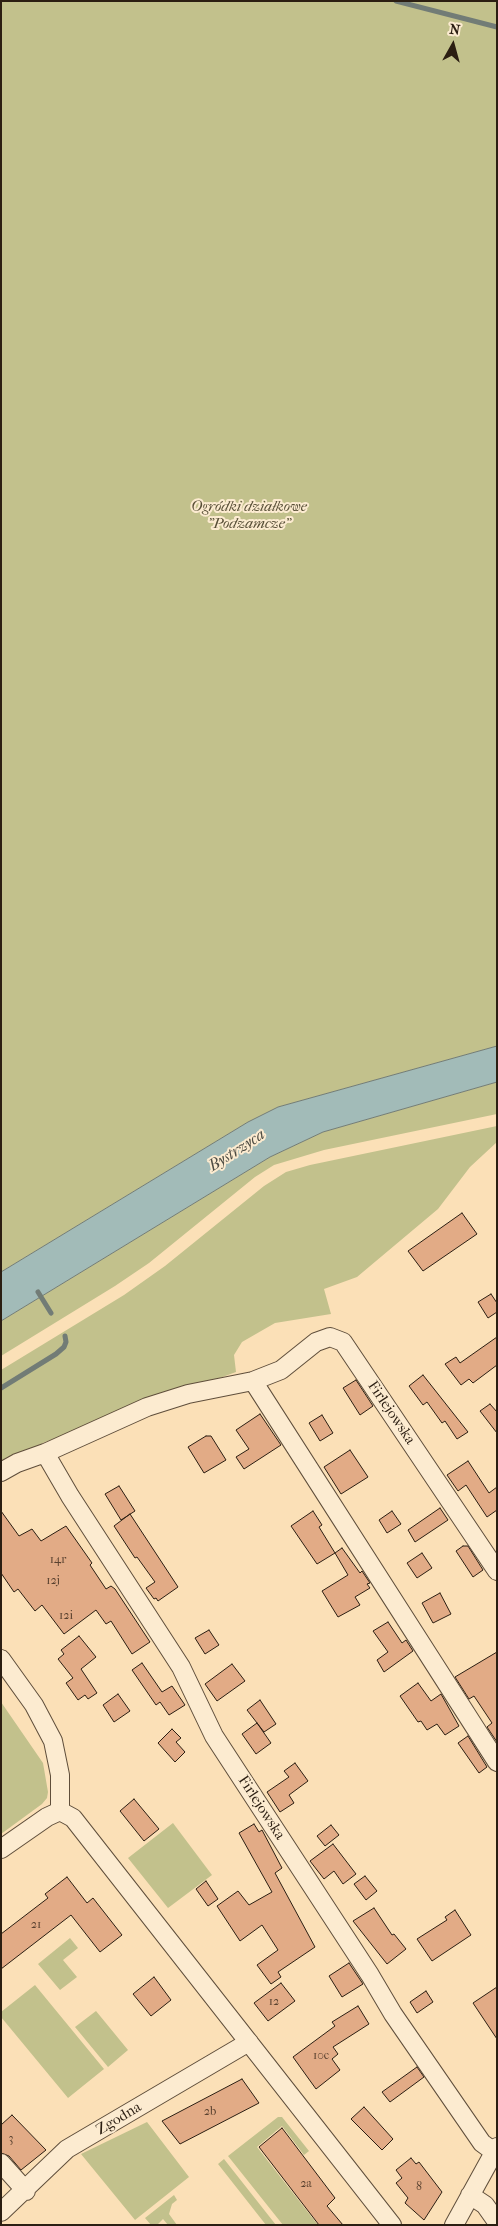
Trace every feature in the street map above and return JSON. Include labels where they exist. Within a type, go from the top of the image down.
[{"type":"street","name":"Firlejowska","points":[[1,1472],[17,1463],[45,1453],[147,1407],[188,1394],[253,1381],[281,1370],[316,1342],[330,1337],[343,1342],[497,1571]]},
{"type":"street","points":[[253,1381],[497,1762]]},
{"type":"street","name":"Firlejowska","points":[[45,1453],[70,1496],[181,1666],[214,1736],[370,1975],[392,2014],[482,2143],[496,2151],[470,2195],[457,2223]]},
{"type":"street","points":[[1,1659],[34,1705],[53,1741],[60,1775],[60,1811]]},
{"type":"street","points":[[1,1849],[47,1817],[60,1811]]},
{"type":"street","points":[[60,1811],[73,1818],[392,2225]]},
{"type":"street","name":"Zgodna","points":[[1,2212],[26,2191],[67,2150],[249,2042]]},
{"type":"street","points":[[1,2163],[26,2191]]},
{"type":"street","points":[[470,2195],[486,2205],[497,2222]]},
{"type":"green space","name":"Ogródki działkowe \"Podzamcze\"","points":[[1,1],[497,1],[497,1046],[278,1107],[248,1122],[1,1272]]},
{"type":"green space","points":[[497,1082],[497,1114],[324,1150],[274,1165],[255,1177],[149,1263],[1,1356],[1,1321],[270,1157],[323,1132]]},
{"type":"green space","points":[[497,1126],[497,1142],[470,1167],[438,1209],[357,1277],[324,1289],[331,1314],[275,1323],[242,1342],[234,1355],[236,1372],[45,1442],[1,1465],[1,1370],[124,1295],[165,1266],[264,1186],[286,1172],[310,1165]]},
{"type":"green space","points":[[1,1702],[43,1763],[48,1792],[47,1798],[42,1804],[1,1834]]},
{"type":"green space","points":[[173,1823],[212,1875],[168,1908],[128,1858]]},
{"type":"green space","points":[[70,1938],[78,1948],[63,1960],[77,1977],[60,1990],[38,1964]]},
{"type":"green space","points":[[35,1985],[104,2069],[68,2098],[1,2017],[1,2012]]},
{"type":"green space","points":[[96,2011],[128,2050],[108,2067],[75,2027]]},
{"type":"green space","points":[[278,2117],[282,2117],[309,2151],[304,2155],[282,2126],[257,2147],[318,2225],[283,2225],[228,2156]]},
{"type":"green space","points":[[147,2122],[189,2177],[135,2220],[81,2154]]},
{"type":"green space","points":[[224,2159],[276,2225],[266,2225],[218,2164]]},
{"type":"green space","points":[[174,2195],[177,2200],[172,2204],[169,2214],[177,2225],[168,2225],[163,2219],[157,2225],[151,2225],[145,2218]]},
{"type":"water","name":"Bystrzyca","points":[[497,1046],[497,1082],[323,1132],[270,1157],[1,1321],[1,1272],[248,1122],[278,1107]]},
{"type":"building","points":[[462,1213],[477,1234],[423,1271],[408,1251]]},
{"type":"building","points":[[491,1294],[497,1303],[497,1312],[488,1318],[478,1302]]},
{"type":"building","points":[[497,1337],[497,1365],[473,1383],[469,1379],[461,1385],[445,1364],[456,1357],[460,1363]]},
{"type":"building","points":[[423,1375],[468,1432],[457,1439],[445,1421],[442,1423],[427,1402],[423,1405],[409,1386]]},
{"type":"building","points":[[356,1380],[373,1406],[360,1415],[343,1388]]},
{"type":"building","points":[[490,1404],[497,1412],[497,1433],[480,1411]]},
{"type":"building","points":[[260,1414],[281,1445],[244,1469],[236,1457],[249,1449],[236,1430]]},
{"type":"building","points":[[322,1415],[333,1433],[320,1441],[309,1423]]},
{"type":"building","points":[[206,1436],[211,1436],[226,1460],[204,1473],[188,1447]]},
{"type":"building","points":[[350,1450],[368,1477],[341,1494],[324,1467]]},
{"type":"building","points":[[468,1461],[489,1493],[497,1487],[497,1510],[487,1517],[466,1485],[458,1491],[447,1475]]},
{"type":"building","points":[[119,1486],[135,1511],[121,1520],[105,1494]]},
{"type":"building","points":[[440,1508],[448,1520],[415,1542],[408,1530]]},
{"type":"building","points":[[1,1511],[19,1536],[32,1529],[41,1541],[66,1526],[92,1563],[90,1565],[106,1589],[111,1586],[115,1589],[150,1642],[132,1654],[111,1621],[106,1624],[96,1610],[64,1634],[42,1605],[35,1611],[18,1589],[14,1592],[1,1573]]},
{"type":"building","points":[[313,1511],[322,1525],[319,1527],[335,1553],[317,1564],[291,1526]]},
{"type":"building","points":[[392,1511],[401,1524],[387,1533],[379,1520]]},
{"type":"building","points":[[130,1514],[178,1587],[158,1601],[156,1598],[154,1599],[146,1588],[155,1582],[137,1557],[135,1558],[114,1526]]},
{"type":"building","points":[[463,1546],[468,1546],[483,1570],[473,1577],[456,1551]]},
{"type":"building","points":[[342,1548],[360,1573],[362,1571],[370,1583],[367,1584],[370,1588],[355,1597],[360,1605],[338,1617],[322,1591],[348,1575],[335,1553]]},
{"type":"building","points":[[422,1553],[432,1568],[417,1578],[407,1563]]},
{"type":"building","points":[[440,1593],[451,1614],[433,1623],[422,1603]]},
{"type":"building","points":[[388,1622],[402,1643],[406,1640],[413,1651],[384,1672],[377,1660],[388,1652],[373,1631]]},
{"type":"building","points":[[209,1630],[219,1645],[205,1654],[195,1638]]},
{"type":"building","points":[[79,1636],[96,1657],[81,1669],[97,1693],[88,1699],[85,1695],[78,1700],[66,1683],[73,1678],[58,1659],[64,1654],[61,1650]]},
{"type":"building","points":[[497,1652],[497,1742],[487,1727],[492,1723],[474,1696],[469,1699],[455,1677]]},
{"type":"building","points":[[142,1663],[162,1692],[172,1686],[185,1705],[169,1715],[160,1702],[156,1705],[132,1670]]},
{"type":"building","points":[[232,1664],[245,1681],[217,1701],[205,1684]]},
{"type":"building","points":[[418,1683],[431,1701],[441,1694],[459,1726],[445,1735],[437,1724],[427,1730],[421,1721],[418,1722],[400,1696]]},
{"type":"building","points":[[118,1694],[130,1711],[114,1722],[103,1705]]},
{"type":"building","points":[[260,1700],[276,1724],[264,1732],[247,1710]]},
{"type":"building","points":[[257,1723],[271,1743],[256,1754],[242,1734]]},
{"type":"building","points":[[172,1729],[181,1738],[176,1742],[185,1752],[175,1762],[158,1743]]},
{"type":"building","points":[[468,1736],[487,1767],[479,1773],[458,1743]]},
{"type":"building","points":[[295,1763],[308,1781],[289,1795],[294,1803],[280,1812],[267,1792],[289,1777],[284,1771]]},
{"type":"building","points":[[134,1799],[159,1829],[144,1841],[120,1811]]},
{"type":"building","points":[[254,1824],[259,1832],[262,1830],[282,1868],[275,1873],[315,1947],[278,1972],[281,1977],[271,1984],[257,1965],[278,1950],[262,1925],[240,1941],[217,1906],[238,1891],[249,1905],[272,1892],[239,1833]]},
{"type":"building","points":[[331,1825],[339,1835],[325,1846],[317,1836]]},
{"type":"building","points":[[333,1844],[356,1874],[343,1884],[334,1871],[324,1879],[310,1861]]},
{"type":"building","points":[[365,1876],[377,1891],[366,1900],[354,1884]]},
{"type":"building","points":[[67,1877],[87,1903],[93,1898],[122,1935],[100,1952],[71,1915],[1,1969],[1,1934],[48,1898],[45,1894]]},
{"type":"building","points":[[206,1881],[218,1899],[208,1906],[196,1889]]},
{"type":"building","points":[[374,1908],[392,1935],[394,1934],[406,1949],[387,1964],[353,1921]]},
{"type":"building","points":[[455,1910],[471,1935],[432,1961],[417,1939],[447,1920],[445,1917]]},
{"type":"building","points":[[349,1963],[363,1984],[342,1997],[329,1976]]},
{"type":"building","points":[[154,1977],[171,2000],[151,2016],[133,1994]]},
{"type":"building","points":[[281,1983],[295,2001],[268,2021],[254,2003]]},
{"type":"building","points":[[497,1987],[497,2039],[473,2003]]},
{"type":"building","points":[[426,1991],[433,2002],[417,2013],[410,2002]]},
{"type":"building","points":[[358,2006],[369,2024],[333,2047],[338,2054],[332,2059],[340,2070],[316,2089],[293,2057],[335,2026],[332,2022]]},
{"type":"building","points":[[417,2067],[424,2077],[390,2102],[382,2092]]},
{"type":"building","points":[[242,2079],[259,2103],[180,2144],[162,2121]]},
{"type":"building","points":[[364,2107],[393,2139],[382,2150],[351,2119]]},
{"type":"building","points":[[12,2115],[46,2150],[21,2170],[9,2156],[1,2153],[1,2125]]},
{"type":"building","points":[[282,2128],[335,2198],[327,2206],[343,2225],[319,2225],[259,2147]]},
{"type":"building","points":[[411,2158],[416,2164],[419,2162],[442,2192],[424,2220],[405,2203],[408,2198],[396,2183],[402,2178],[396,2170]]},
{"type":"waterway","points":[[396,1],[497,27]]},
{"type":"waterway","points":[[38,1292],[51,1313]]},
{"type":"waterway","points":[[1,1388],[56,1354],[64,1347],[66,1342],[65,1336]]}]
